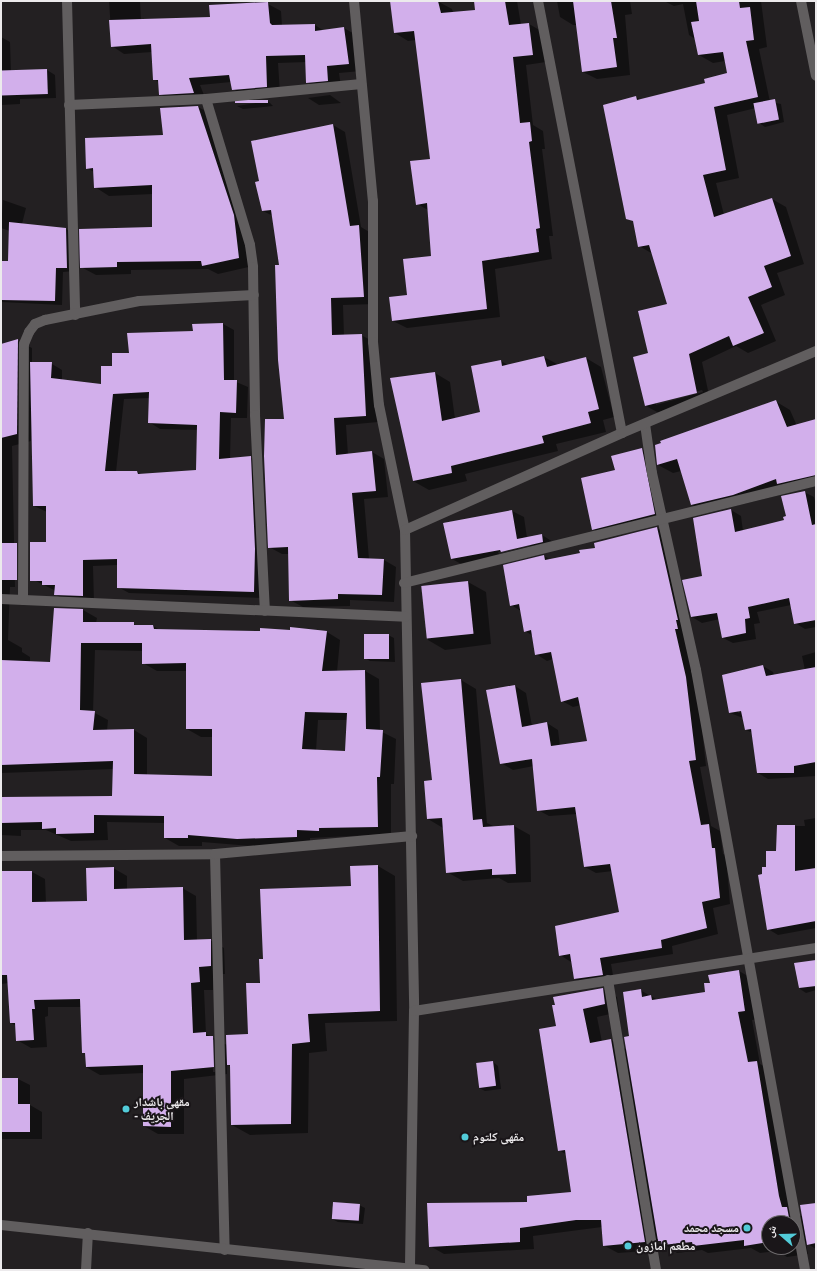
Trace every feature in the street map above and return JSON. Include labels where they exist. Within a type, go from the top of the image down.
[{"type":"street","points":[[67,1],[75,315]]},
{"type":"street","points":[[354,1],[372,201],[373,342],[379,405],[405,530],[404,583],[412,836],[414,1011],[410,1269]]},
{"type":"street","points":[[538,1],[622,433]]},
{"type":"street","points":[[801,1],[816,76]]},
{"type":"street","points":[[69,105],[206,99],[361,84]]},
{"type":"street","points":[[206,99],[250,245],[254,295],[255,415],[265,611]]},
{"type":"street","points":[[23,600],[24,344],[35,324],[45,320],[139,301],[254,295]]},
{"type":"street","points":[[405,530],[622,433],[816,351]]},
{"type":"street","points":[[645,424],[652,473],[664,520],[696,670],[750,958],[805,1270]]},
{"type":"street","points":[[404,583],[664,520],[816,481]]},
{"type":"street","points":[[1,598],[265,611],[406,616]]},
{"type":"street","points":[[1,856],[214,854],[412,836]]},
{"type":"street","points":[[214,854],[224,1250]]},
{"type":"street","points":[[414,1011],[816,948]]},
{"type":"street","points":[[608,980],[656,1270]]},
{"type":"street","points":[[1,1225],[88,1233],[224,1250],[425,1270]]},
{"type":"street","points":[[86,1270],[88,1233]]},
{"type":"building","points":[[390,1],[438,1],[441,13],[475,10],[474,1],[505,1],[509,25],[529,23],[533,55],[513,57],[520,123],[530,122],[532,141],[529,142],[540,228],[536,229],[539,252],[482,261],[487,309],[392,321],[389,297],[407,295],[403,259],[431,256],[427,203],[416,205],[410,161],[430,159],[414,31],[394,33]]},
{"type":"building","points":[[573,1],[611,1],[617,38],[613,38],[617,67],[582,72]]},
{"type":"building","points":[[696,1],[739,1],[740,8],[750,7],[754,40],[746,41],[758,97],[714,107],[726,170],[703,175],[714,217],[772,198],[791,256],[764,266],[772,287],[748,297],[764,333],[733,346],[729,336],[689,354],[697,393],[645,406],[633,357],[648,353],[638,311],[667,304],[649,245],[638,247],[633,221],[626,219],[603,105],[636,96],[637,100],[705,83],[704,79],[727,73],[723,52],[698,55],[691,22],[699,21]]},
{"type":"building","points":[[268,2],[270,23],[272,25],[315,24],[315,31],[344,27],[349,64],[327,66],[328,81],[306,83],[305,55],[266,56],[267,87],[232,90],[229,75],[189,78],[194,93],[159,95],[158,80],[153,80],[151,44],[111,47],[109,20],[210,17],[209,5]]},
{"type":"building","points":[[47,69],[48,94],[2,96],[1,71]]},
{"type":"building","points":[[775,99],[779,120],[757,124],[753,103]]},
{"type":"building","points":[[235,100],[268,100],[268,103],[235,103]]},
{"type":"building","points":[[198,106],[234,215],[239,258],[202,266],[201,261],[117,262],[117,267],[80,268],[79,229],[152,227],[152,185],[94,188],[93,168],[86,169],[85,138],[163,135],[160,108]]},
{"type":"building","points":[[333,124],[350,226],[359,225],[364,297],[331,298],[332,335],[362,334],[366,416],[334,418],[336,455],[372,451],[376,491],[352,493],[358,558],[384,559],[382,595],[338,594],[338,599],[289,601],[288,547],[268,548],[264,456],[265,419],[284,419],[278,360],[275,265],[279,265],[271,210],[262,211],[255,182],[259,181],[251,141]]},
{"type":"building","points":[[9,222],[66,228],[67,268],[56,268],[55,301],[1,300],[1,261],[8,261]]},
{"type":"building","points":[[223,323],[224,380],[237,380],[236,413],[220,412],[219,459],[251,456],[255,549],[254,592],[117,588],[117,559],[83,560],[83,596],[54,595],[55,585],[42,585],[42,581],[30,581],[30,542],[46,542],[46,506],[33,506],[30,362],[52,362],[51,378],[101,384],[101,366],[112,366],[112,353],[129,353],[127,333],[193,331],[192,324]],"holes":[[[149,392],[148,423],[197,425],[196,470],[138,474],[137,471],[105,471],[113,394]]]},
{"type":"building","points":[[18,339],[17,434],[1,438],[1,344]]},
{"type":"building","points":[[544,356],[547,367],[586,357],[599,409],[588,412],[591,423],[542,436],[544,443],[451,466],[452,473],[413,481],[390,378],[435,372],[442,421],[480,412],[471,366],[501,360],[502,366]]},
{"type":"building","points":[[776,400],[787,427],[816,419],[816,475],[777,484],[776,479],[733,495],[691,505],[677,459],[657,465],[655,445],[661,443],[660,441]]},
{"type":"building","points":[[642,448],[655,514],[592,530],[581,478],[615,470],[611,456]]},
{"type":"building","points":[[805,491],[812,525],[816,524],[816,620],[794,624],[789,598],[748,607],[750,618],[745,619],[746,633],[722,638],[717,613],[691,617],[682,580],[702,576],[693,518],[731,509],[735,532],[784,520],[783,517],[786,516],[781,496]]},
{"type":"building","points":[[512,510],[517,539],[542,534],[543,542],[501,552],[500,550],[451,559],[443,523]]},
{"type":"building","points":[[657,527],[678,620],[676,620],[678,629],[675,629],[686,677],[696,760],[689,761],[701,825],[709,824],[712,848],[715,848],[720,898],[702,902],[707,928],[661,940],[662,948],[600,958],[603,975],[574,979],[570,954],[559,956],[555,926],[619,912],[610,864],[584,867],[575,807],[537,811],[532,759],[500,764],[486,690],[515,685],[522,727],[547,722],[551,746],[587,741],[578,697],[561,702],[551,652],[535,655],[531,630],[524,632],[519,604],[510,606],[503,565],[544,555],[545,560],[580,553],[579,550],[595,548],[594,543]]},
{"type":"building","points":[[1,543],[17,543],[17,580],[1,580]]},
{"type":"building","points":[[468,581],[474,634],[427,639],[421,586]]},
{"type":"building","points":[[54,608],[83,609],[83,622],[134,622],[134,625],[153,625],[154,629],[260,631],[260,628],[290,630],[290,627],[327,631],[322,671],[365,670],[366,729],[383,730],[380,777],[377,777],[378,827],[319,828],[319,831],[297,830],[297,837],[237,839],[188,835],[188,838],[164,838],[164,816],[94,815],[94,833],[56,834],[56,828],[42,829],[42,822],[1,823],[1,797],[112,796],[113,761],[1,765],[1,660],[50,662]],"holes":[[[81,643],[142,643],[142,664],[186,663],[186,729],[212,729],[212,776],[134,774],[134,729],[93,730],[95,711],[80,710]],[[305,712],[347,713],[345,751],[302,749]]]},
{"type":"building","points":[[364,634],[389,634],[389,659],[364,659]]},
{"type":"building","points":[[763,665],[766,676],[816,667],[816,762],[794,766],[794,773],[757,773],[751,729],[745,730],[741,711],[729,713],[722,675]]},
{"type":"building","points":[[461,679],[473,820],[482,819],[483,827],[514,825],[516,874],[492,875],[492,869],[446,873],[442,818],[427,819],[424,781],[432,780],[421,683]]},
{"type":"building","points":[[777,825],[795,825],[795,871],[816,868],[816,921],[767,930],[758,875],[762,874],[762,867],[766,867],[766,851],[776,851]]},
{"type":"building","points":[[378,865],[380,1011],[308,1014],[310,1042],[292,1044],[291,1124],[231,1125],[230,1065],[227,1065],[226,1035],[248,1034],[246,983],[260,983],[259,959],[263,959],[260,889],[351,886],[350,866]]},
{"type":"building","points":[[114,867],[114,889],[183,887],[184,940],[211,939],[211,966],[199,967],[200,982],[191,983],[193,1033],[206,1032],[206,1036],[213,1036],[214,1067],[171,1071],[171,1127],[143,1126],[143,1065],[86,1067],[85,1053],[82,1053],[80,999],[34,1000],[35,1009],[32,1009],[34,1040],[16,1041],[15,1023],[10,1023],[7,975],[1,975],[1,871],[32,871],[32,902],[87,901],[86,868]]},
{"type":"building","points":[[816,960],[816,986],[799,988],[794,963]]},
{"type":"building","points":[[739,970],[745,1011],[738,1012],[748,1062],[757,1061],[779,1196],[782,1207],[787,1207],[788,1215],[761,1215],[761,1243],[744,1246],[744,1240],[693,1246],[692,1242],[662,1245],[661,1241],[658,1241],[624,1037],[629,1036],[623,992],[641,989],[642,997],[651,995],[652,1000],[705,992],[704,983],[710,983],[708,975]]},
{"type":"building","points":[[603,988],[605,1004],[583,1009],[590,1043],[611,1039],[645,1242],[603,1246],[601,1220],[576,1220],[520,1228],[520,1242],[429,1247],[427,1203],[527,1202],[527,1196],[571,1192],[565,1150],[558,1151],[539,1029],[556,1026],[552,1005],[555,1005],[553,997]]},
{"type":"building","points":[[493,1061],[496,1086],[479,1088],[476,1063]]},
{"type":"building","points":[[1,1078],[18,1078],[18,1104],[30,1104],[30,1132],[1,1132]]},
{"type":"building","points":[[333,1202],[360,1204],[359,1221],[332,1219]]},
{"type":"building","points":[[816,1203],[816,1243],[807,1245],[800,1205]]},
{"type":"place","name":"مقهى باشدار - الجريف","points":[[126,1109]]},
{"type":"place","name":"مقهى كلتوم","points":[[465,1137]]},
{"type":"place","name":"مسجد محمد","points":[[747,1228]]},
{"type":"place","name":"مطعم امازون","points":[[628,1246]]}]
